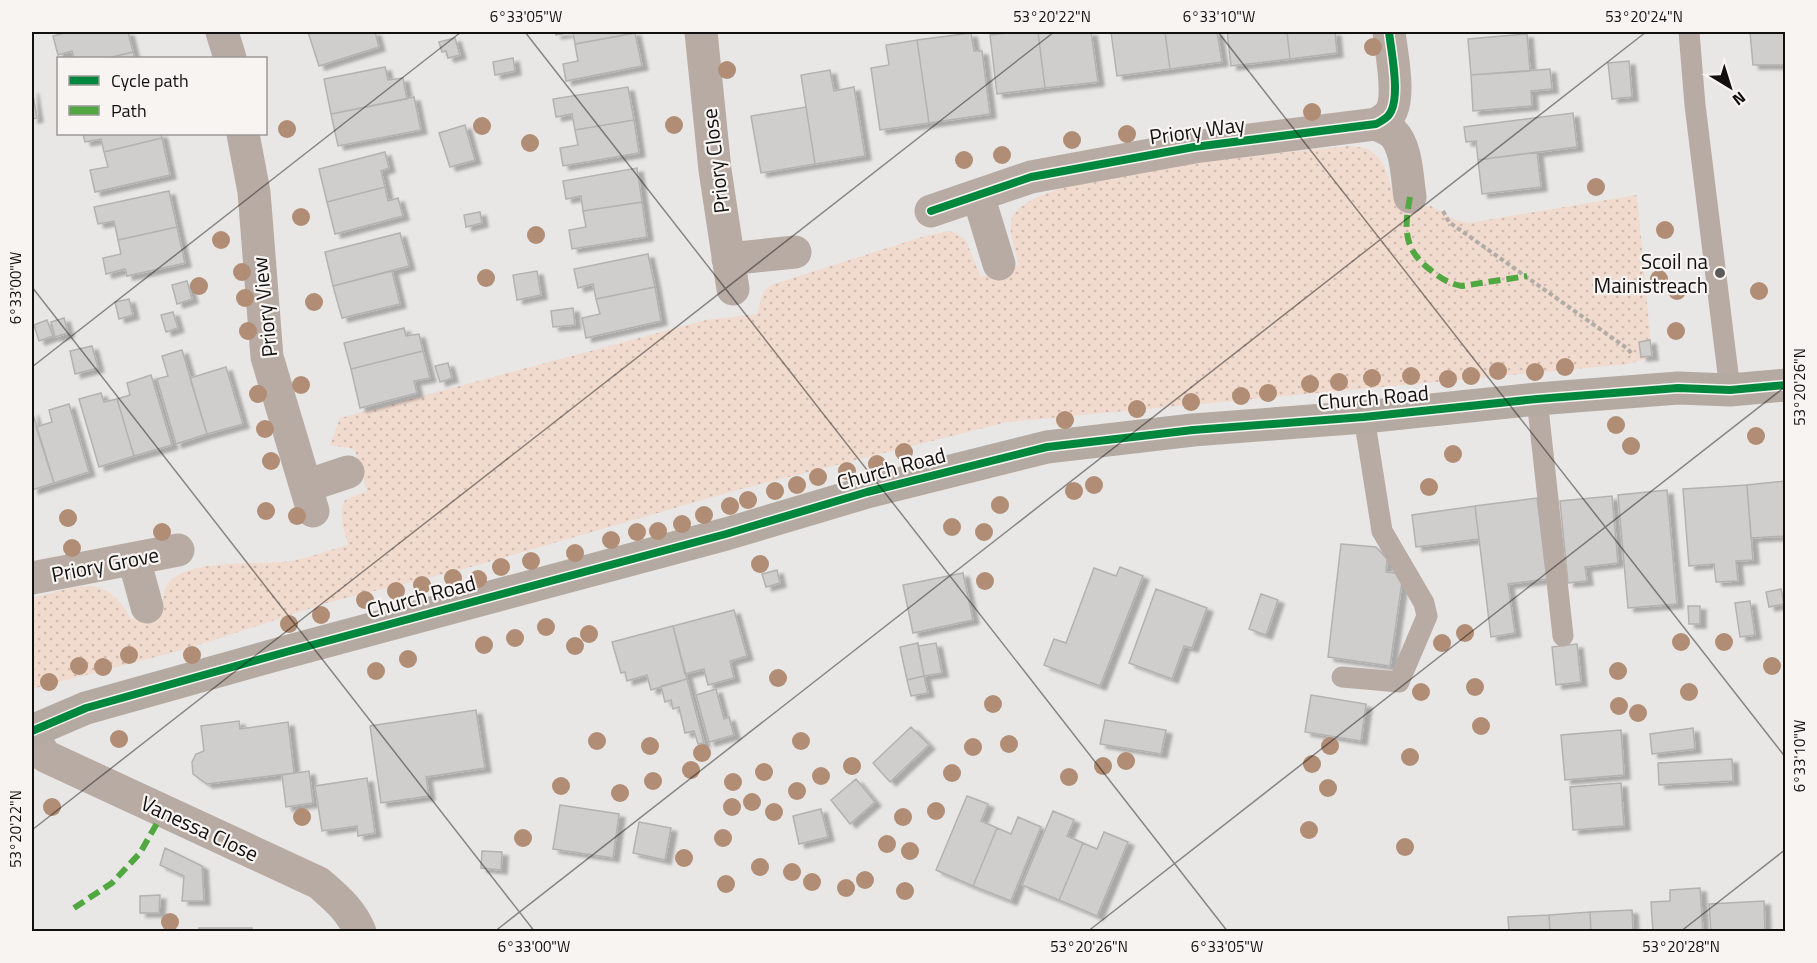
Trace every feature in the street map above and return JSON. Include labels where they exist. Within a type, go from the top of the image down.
[{"type":"street","points":[[222,32],[230,57]]},
{"type":"street","name":"Priory Close","points":[[701,32],[715,170],[730,274],[795,252]]},
{"type":"street","points":[[1376,124],[1389,115],[1394,102],[1395,89],[1389,32]]},
{"type":"street","points":[[1376,124],[1391,131],[1397,138],[1402,150],[1410,197]]},
{"type":"street","name":"Priory Way","points":[[931,211],[1031,177],[1173,150],[1376,124]]},
{"type":"street","name":"Priory View","points":[[243,135],[254,192],[267,357],[310,498],[348,472]]},
{"type":"street","points":[[978,195],[999,264]]},
{"type":"street","name":"Church Road","points":[[32,733],[86,708],[726,534],[867,492],[1047,447],[1193,430],[1364,417],[1537,399],[1678,388],[1730,390],[1785,385]]},
{"type":"street","name":"Priory Grove","points":[[32,578],[178,550]]},
{"type":"street","points":[[134,558],[147,607]]},
{"type":"street","name":"Vanessa Close","points":[[32,733],[45,756],[319,883],[345,905],[355,919],[360,932]]},
{"type":"lane","points":[[1689,32],[1695,105],[1730,390]]},
{"type":"lane","points":[[1537,399],[1563,636]]},
{"type":"lane","points":[[1342,677],[1399,682],[1427,616],[1424,603],[1382,531],[1364,417]]},
{"type":"path","points":[[1442,203],[1449,222],[1628,349],[1636,360]]},
{"type":"shaded area","points":[[1350,146],[1367,149],[1380,160],[1396,206],[1431,206],[1455,220],[1469,223],[1637,195],[1652,357],[1629,364],[1007,422],[737,490],[464,569],[330,602],[186,649],[32,689],[32,598],[76,587],[100,588],[111,594],[121,604],[131,619],[162,612],[163,595],[167,585],[176,576],[190,570],[224,564],[290,561],[348,545],[342,517],[345,500],[367,491],[354,449],[330,445],[340,418],[706,320],[757,314],[763,292],[771,285],[922,237],[948,231],[956,233],[966,241],[981,277],[1019,265],[1011,233],[1013,216],[1032,200],[1068,186],[1169,166]]},
{"type":"building","points":[[69,32],[128,32],[133,52],[112,57],[74,57],[72,51],[58,55],[53,36]]},
{"type":"building","points":[[308,32],[375,32],[379,47],[319,66]]},
{"type":"building","points":[[555,32],[573,32],[556,35]]},
{"type":"building","points":[[573,32],[635,32],[635,33],[575,44]]},
{"type":"building","points":[[1038,32],[1045,88],[997,94],[990,35]]},
{"type":"building","points":[[1038,32],[1091,32],[1098,82],[1045,88]]},
{"type":"building","points":[[1111,32],[1165,32],[1170,69],[1117,76]]},
{"type":"building","points":[[1165,32],[1217,32],[1222,62],[1170,69]]},
{"type":"building","points":[[1227,32],[1287,32],[1290,59],[1231,66]]},
{"type":"building","points":[[1287,32],[1335,32],[1337,53],[1290,59]]},
{"type":"building","points":[[1750,32],[1786,32],[1786,65],[1753,65]]},
{"type":"building","points":[[635,33],[642,66],[566,81],[563,64],[578,61],[575,44]]},
{"type":"building","points":[[971,33],[974,51],[982,51],[990,114],[929,123],[917,40]]},
{"type":"building","points":[[1527,34],[1530,71],[1471,75],[1468,39]]},
{"type":"building","points":[[455,38],[460,55],[448,58],[446,51],[442,52],[439,42]]},
{"type":"building","points":[[917,40],[929,123],[880,130],[871,68],[889,65],[886,45]]},
{"type":"building","points":[[133,52],[135,57],[112,57]]},
{"type":"building","points":[[513,58],[515,71],[495,75],[493,62]]},
{"type":"building","points":[[1629,61],[1632,97],[1612,99],[1608,63]]},
{"type":"building","points":[[385,67],[388,80],[403,78],[407,99],[331,114],[324,79]]},
{"type":"building","points":[[1550,69],[1552,89],[1531,91],[1532,106],[1473,111],[1471,75]]},
{"type":"building","points":[[830,70],[834,91],[854,87],[865,156],[815,164],[801,75]]},
{"type":"building","points":[[628,87],[634,120],[575,130],[572,114],[556,117],[553,99]]},
{"type":"building","points":[[32,89],[37,118],[32,119]]},
{"type":"building","points":[[414,97],[421,130],[338,146],[331,114]]},
{"type":"building","points":[[806,107],[815,164],[761,173],[751,116]]},
{"type":"building","points":[[1573,113],[1577,147],[1478,160],[1476,141],[1466,142],[1464,127]]},
{"type":"building","points":[[634,120],[639,153],[563,166],[560,148],[578,145],[575,130]]},
{"type":"building","points":[[465,125],[475,160],[450,167],[439,133]]},
{"type":"building","points":[[83,135],[161,135],[162,138],[104,152],[101,139],[85,142]]},
{"type":"building","points":[[162,138],[170,175],[95,192],[90,170],[108,167],[104,152]]},
{"type":"building","points":[[385,152],[389,168],[381,171],[385,187],[327,202],[319,169]]},
{"type":"building","points":[[1537,152],[1541,187],[1482,194],[1478,160]]},
{"type":"building","points":[[637,168],[642,202],[583,211],[581,196],[566,199],[563,181]]},
{"type":"building","points":[[385,187],[388,201],[398,198],[403,216],[335,234],[327,202]]},
{"type":"building","points":[[169,191],[177,227],[118,240],[114,221],[98,224],[94,207]]},
{"type":"building","points":[[642,202],[647,237],[572,249],[569,230],[586,227],[583,211]]},
{"type":"building","points":[[480,212],[482,223],[466,227],[464,215]]},
{"type":"building","points":[[177,227],[185,263],[127,276],[125,269],[106,274],[103,258],[121,254],[118,240]]},
{"type":"building","points":[[400,233],[409,266],[333,286],[325,252]]},
{"type":"building","points":[[648,254],[655,287],[596,299],[593,284],[578,288],[574,269]]},
{"type":"building","points":[[392,271],[400,304],[342,318],[333,286]]},
{"type":"building","points":[[537,271],[541,295],[517,300],[513,275]]},
{"type":"building","points":[[187,281],[192,299],[177,304],[172,285]]},
{"type":"building","points":[[655,287],[661,321],[586,338],[582,318],[600,314],[596,299]]},
{"type":"building","points":[[129,299],[133,315],[119,319],[115,302]]},
{"type":"building","points":[[573,308],[575,325],[553,327],[551,311]]},
{"type":"building","points":[[173,312],[178,328],[166,332],[161,315]]},
{"type":"building","points":[[64,318],[68,333],[55,337],[51,322]]},
{"type":"building","points":[[47,320],[53,336],[39,341],[34,325]]},
{"type":"building","points":[[404,328],[406,336],[419,334],[423,351],[351,369],[344,343]]},
{"type":"building","points":[[1650,340],[1652,356],[1641,357],[1639,342]]},
{"type":"building","points":[[92,346],[98,368],[75,374],[70,351]]},
{"type":"building","points":[[182,350],[207,434],[176,444],[157,379],[168,376],[162,356]]},
{"type":"building","points":[[423,351],[430,378],[414,381],[417,393],[360,408],[351,369]]},
{"type":"building","points":[[448,363],[452,378],[440,382],[435,366]]},
{"type":"building","points":[[226,367],[243,424],[207,434],[190,378]]},
{"type":"building","points":[[151,375],[172,445],[134,456],[117,399],[130,395],[127,383]]},
{"type":"building","points":[[101,393],[104,402],[117,399],[134,456],[99,467],[79,399]]},
{"type":"building","points":[[69,404],[89,472],[54,483],[36,427],[52,422],[49,410]]},
{"type":"building","points":[[32,411],[54,483],[32,490]]},
{"type":"building","points":[[1786,481],[1786,536],[1751,538],[1747,485]]},
{"type":"building","points":[[1747,485],[1753,560],[1736,561],[1738,581],[1716,582],[1714,564],[1689,566],[1683,489]]},
{"type":"building","points":[[1667,490],[1677,604],[1628,608],[1618,495]]},
{"type":"building","points":[[1612,496],[1618,563],[1585,567],[1587,581],[1568,583],[1560,501]]},
{"type":"building","points":[[1537,498],[1547,579],[1508,584],[1515,633],[1491,637],[1475,506]]},
{"type":"building","points":[[1475,506],[1479,539],[1416,547],[1412,515]]},
{"type":"building","points":[[1341,544],[1376,547],[1387,559],[1386,572],[1403,574],[1390,666],[1328,657]]},
{"type":"building","points":[[1120,567],[1143,576],[1100,686],[1044,665],[1054,639],[1066,643],[1094,568],[1116,576]]},
{"type":"building","points":[[777,570],[780,583],[766,587],[762,574]]},
{"type":"building","points":[[963,573],[973,620],[913,633],[903,585]]},
{"type":"building","points":[[1156,589],[1207,608],[1192,648],[1184,646],[1172,679],[1129,663]]},
{"type":"building","points":[[1781,589],[1784,604],[1769,607],[1766,592]]},
{"type":"building","points":[[1261,594],[1278,600],[1266,635],[1249,629]]},
{"type":"building","points":[[1750,601],[1755,635],[1740,637],[1735,603]]},
{"type":"building","points":[[1688,606],[1700,606],[1700,624],[1689,624]]},
{"type":"building","points":[[734,610],[747,656],[730,661],[734,678],[708,685],[704,669],[685,674],[673,626]]},
{"type":"building","points":[[673,626],[687,679],[651,690],[647,675],[627,681],[625,672],[621,673],[612,642]]},
{"type":"building","points":[[918,643],[924,676],[907,680],[900,647]]},
{"type":"building","points":[[936,643],[942,673],[924,676],[918,646]]},
{"type":"building","points":[[1577,644],[1581,682],[1556,685],[1552,647]]},
{"type":"building","points":[[924,676],[928,693],[911,696],[907,680]]},
{"type":"building","points":[[687,679],[704,743],[698,744],[694,731],[685,733],[679,707],[673,709],[671,700],[665,702],[661,686]]},
{"type":"building","points":[[716,689],[724,719],[729,717],[734,735],[709,742],[696,695]]},
{"type":"building","points":[[1311,695],[1366,704],[1361,741],[1305,732]]},
{"type":"building","points":[[476,710],[485,768],[426,777],[429,796],[381,803],[370,726]]},
{"type":"building","points":[[1105,720],[1166,730],[1161,754],[1100,744]]},
{"type":"building","points":[[239,721],[240,729],[288,722],[294,773],[207,784],[193,774],[192,762],[196,754],[204,751],[201,726]]},
{"type":"building","points":[[911,727],[929,745],[890,782],[873,763]]},
{"type":"building","points":[[1693,728],[1695,749],[1652,754],[1650,734]]},
{"type":"building","points":[[1621,730],[1624,775],[1565,780],[1561,735]]},
{"type":"building","points":[[1732,759],[1733,781],[1659,785],[1658,763]]},
{"type":"building","points":[[309,771],[313,803],[286,807],[282,775]]},
{"type":"building","points":[[367,778],[375,833],[358,836],[357,826],[322,831],[315,786]]},
{"type":"building","points":[[856,779],[875,802],[850,824],[831,800]]},
{"type":"building","points":[[1621,783],[1624,826],[1573,830],[1570,787]]},
{"type":"building","points":[[967,796],[988,804],[981,821],[997,828],[973,886],[936,870]]},
{"type":"building","points":[[560,805],[619,814],[613,858],[553,849]]},
{"type":"building","points":[[821,809],[828,837],[799,844],[793,816]]},
{"type":"building","points":[[1053,811],[1074,820],[1067,836],[1083,843],[1059,900],[1022,885]]},
{"type":"building","points":[[1018,817],[1041,827],[1011,901],[973,886],[997,828],[1011,834]]},
{"type":"building","points":[[639,822],[671,828],[665,860],[633,853]]},
{"type":"building","points":[[1104,832],[1128,842],[1097,916],[1059,900],[1083,843],[1097,849]]},
{"type":"building","points":[[165,848],[202,866],[204,901],[182,901],[184,876],[160,865]]},
{"type":"building","points":[[482,851],[502,852],[501,870],[481,868]]},
{"type":"building","points":[[1700,888],[1703,932],[1653,932],[1651,902],[1670,901],[1670,890]]},
{"type":"building","points":[[160,895],[159,913],[140,913],[140,896]]},
{"type":"building","points":[[1764,901],[1765,932],[1711,932],[1709,904]]},
{"type":"building","points":[[1632,910],[1633,932],[1591,932],[1590,912]]},
{"type":"building","points":[[1590,912],[1591,932],[1550,932],[1549,915]]},
{"type":"building","points":[[1549,915],[1550,932],[1509,932],[1508,917]]},
{"type":"building","points":[[199,928],[252,928],[252,932],[199,932]]},
{"type":"marked path","points":[[1410,197],[1407,220],[1408,239],[1416,256],[1440,277],[1462,286],[1527,276]]},
{"type":"marked path","points":[[74,908],[112,883],[140,853],[164,811]]},
{"type":"cycle path","points":[[931,211],[1031,177],[1194,147],[1376,124],[1388,116],[1394,99],[1395,88],[1389,32]]},
{"type":"cycle path","points":[[32,731],[86,708],[286,652],[726,534],[867,492],[1047,447],[1193,430],[1364,417],[1537,399],[1678,388],[1730,390],[1786,385]]},
{"type":"place","name":"Scoil na Mainistreach","points":[[1720,273]]}]
